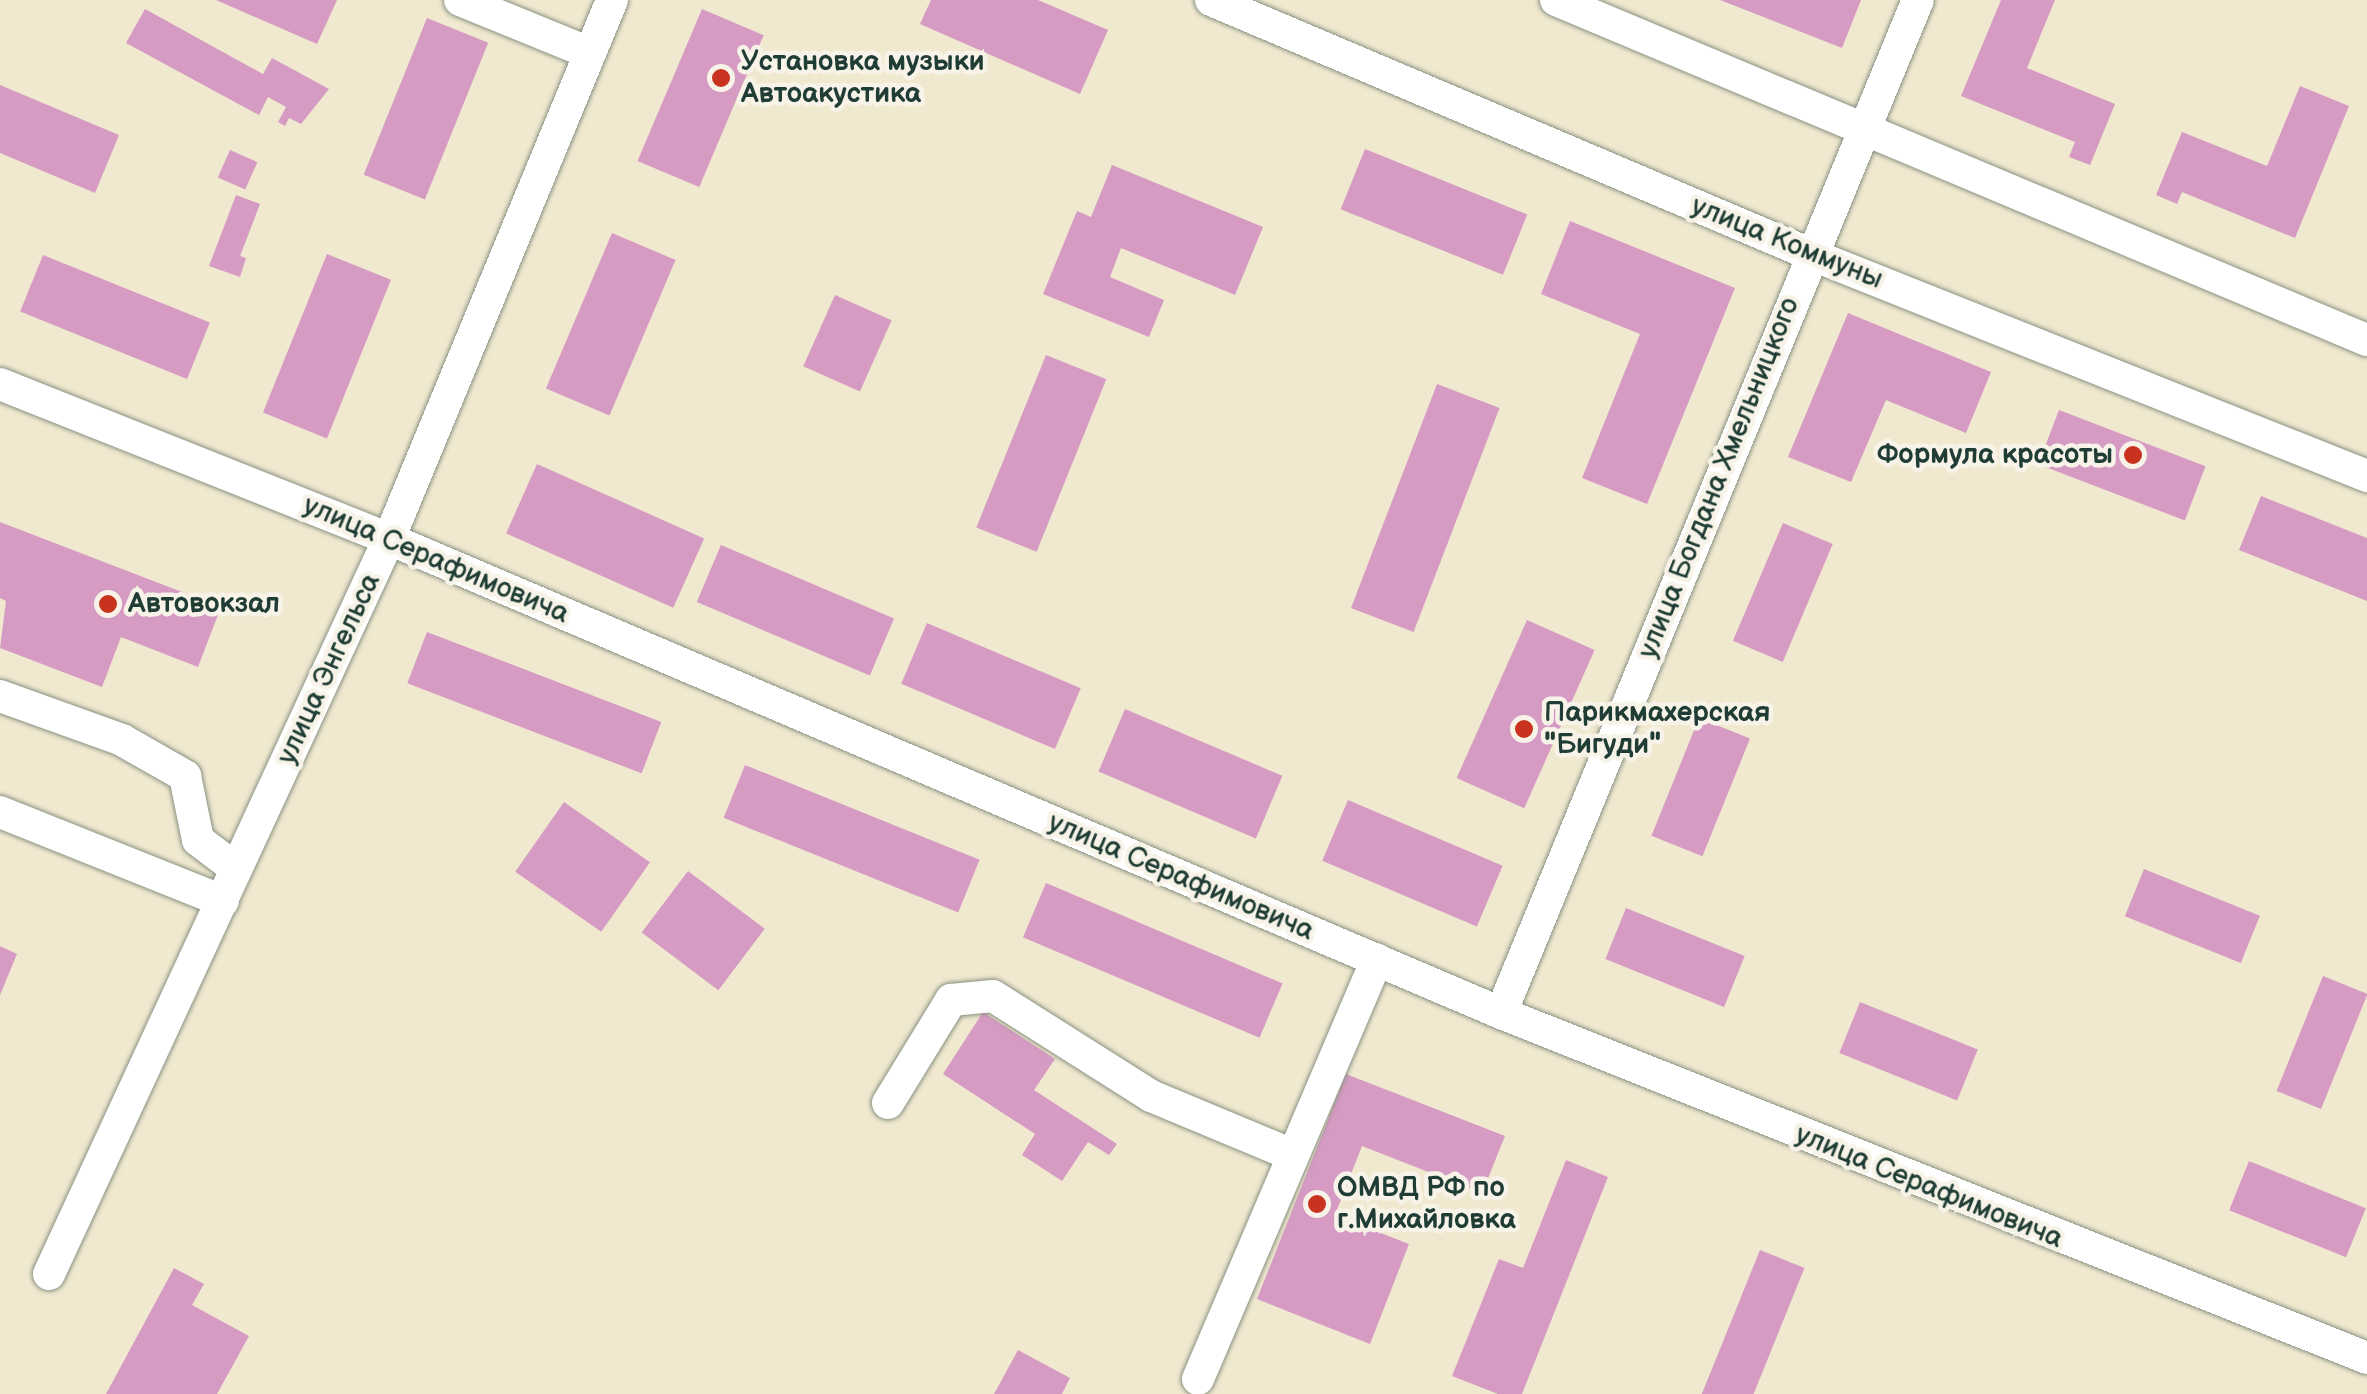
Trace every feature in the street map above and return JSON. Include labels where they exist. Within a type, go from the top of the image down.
[{"type":"street","points":[[460,0],[590,54]]},
{"type":"street","name":"улица Энгельса","points":[[48,1274],[389,539],[612,0]]},
{"type":"street","name":"улица Коммуны","points":[[1211,0],[1810,254],[2367,476]]},
{"type":"street","points":[[1556,0],[2367,340]]},
{"type":"street","name":"улица Богдана Хмельницкого","points":[[1501,1013],[1810,254],[1918,0]]},
{"type":"street","name":"улица Серафимовича","points":[[0,384],[389,539],[1501,1013],[2367,1358]]},
{"type":"street","points":[[0,696],[122,740],[186,776],[198,840],[236,869]]},
{"type":"street","points":[[0,812],[223,901]]},
{"type":"street","points":[[1198,1379],[1378,960]]},
{"type":"street","points":[[888,1103],[951,1000],[993,996],[1151,1096],[1293,1156]]},
{"type":"building","points":[[216,0],[337,0],[317,44]]},
{"type":"building","points":[[931,0],[1038,0],[1108,30],[1080,94],[920,24]]},
{"type":"building","points":[[1720,0],[1861,0],[1842,48]]},
{"type":"building","points":[[2001,0],[2055,0],[2027,68],[2115,104],[2090,165],[2069,157],[2075,142],[1961,96]]},
{"type":"building","points":[[145,9],[263,74],[272,58],[329,89],[301,124],[289,118],[285,126],[278,122],[286,107],[268,97],[259,115],[126,43]]},
{"type":"building","points":[[702,9],[764,35],[699,187],[638,161]]},
{"type":"building","points":[[427,18],[488,43],[425,199],[364,175]]},
{"type":"building","points":[[0,85],[119,135],[95,193],[0,153]]},
{"type":"building","points":[[2300,86],[2349,106],[2295,238],[2182,192],[2177,204],[2156,195],[2182,132],[2267,166]]},
{"type":"building","points":[[1365,149],[1527,215],[1503,275],[1341,209]]},
{"type":"building","points":[[230,150],[257,162],[245,190],[218,177]]},
{"type":"building","points":[[1112,165],[1263,227],[1235,295],[1121,248],[1110,277],[1164,300],[1149,337],[1043,294],[1077,211],[1091,217]]},
{"type":"building","points":[[236,195],[260,204],[240,256],[246,258],[240,277],[209,266]]},
{"type":"building","points":[[1570,221],[1735,288],[1647,504],[1582,478],[1640,334],[1541,294]]},
{"type":"building","points":[[612,233],[676,260],[609,416],[546,389]]},
{"type":"building","points":[[327,254],[391,280],[327,438],[263,413]]},
{"type":"building","points":[[43,255],[210,322],[187,379],[20,312]]},
{"type":"building","points":[[835,295],[892,320],[860,391],[803,366]]},
{"type":"building","points":[[1848,313],[1991,372],[1966,433],[1886,400],[1851,482],[1788,457]]},
{"type":"building","points":[[1046,355],[1106,379],[1037,552],[976,527]]},
{"type":"building","points":[[1437,384],[1500,408],[1414,632],[1351,608]]},
{"type":"building","points":[[2059,410],[2206,466],[2185,520],[2038,464]]},
{"type":"building","points":[[537,464],[704,538],[673,608],[506,533]]},
{"type":"building","points":[[2261,496],[2367,538],[2367,601],[2239,550]]},
{"type":"building","name":"Автовокзал","points":[[0,522],[221,607],[198,667],[121,637],[102,687],[0,648],[6,601],[0,598]]},
{"type":"building","points":[[1783,523],[1833,544],[1783,662],[1733,641]]},
{"type":"building","points":[[721,545],[894,618],[870,676],[697,602]]},
{"type":"building","points":[[1527,620],[1595,650],[1524,808],[1457,778]]},
{"type":"building","points":[[927,623],[1081,688],[1055,749],[901,684]]},
{"type":"building","points":[[427,632],[661,722],[642,773],[407,683]]},
{"type":"building","points":[[1125,709],[1282,776],[1256,838],[1098,772]]},
{"type":"building","points":[[1699,718],[1750,739],[1702,856],[1651,836]]},
{"type":"building","points":[[745,765],[980,860],[958,913],[724,818]]},
{"type":"building","points":[[1348,800],[1503,866],[1477,926],[1322,861]]},
{"type":"building","points":[[564,802],[650,862],[601,932],[515,872]]},
{"type":"building","points":[[2144,869],[2260,916],[2241,963],[2125,916]]},
{"type":"building","points":[[688,871],[765,929],[718,990],[642,932]]},
{"type":"building","points":[[1046,883],[1283,983],[1260,1038],[1023,937]]},
{"type":"building","points":[[1626,908],[1745,956],[1724,1007],[1605,959]]},
{"type":"building","points":[[0,946],[17,954],[0,995]]},
{"type":"building","points":[[2323,976],[2367,995],[2321,1109],[2277,1091]]},
{"type":"building","points":[[1860,1002],[1978,1050],[1957,1101],[1839,1053]]},
{"type":"building","points":[[983,1012],[1055,1059],[1034,1090],[1117,1144],[1109,1155],[1088,1142],[1062,1181],[1022,1155],[1035,1134],[943,1074]]},
{"type":"building","name":"ОМВД РФ по г.Михайловка","points":[[1346,1074],[1505,1136],[1482,1193],[1362,1146],[1335,1215],[1409,1244],[1370,1344],[1257,1299]]},
{"type":"building","points":[[1566,1160],[1608,1177],[1522,1394],[1498,1394],[1452,1376],[1499,1259],[1523,1268]]},
{"type":"building","points":[[2249,1161],[2366,1208],[2346,1257],[2229,1210]]},
{"type":"building","points":[[1760,1250],[1805,1268],[1754,1394],[1702,1394]]},
{"type":"building","points":[[174,1268],[204,1284],[192,1305],[249,1336],[217,1394],[106,1394]]},
{"type":"building","points":[[1018,1350],[1070,1378],[1062,1394],[994,1394]]},
{"type":"place","name":"Установка музыки Автоакустика","points":[[721,78]]},
{"type":"place","name":"Формула красоты","points":[[2133,455]]},
{"type":"place","name":"Автовокзал","points":[[108,604]]},
{"type":"place","name":"Парикмахерская \"Бигуди\"","points":[[1524,729]]},
{"type":"place","name":"ОМВД РФ по г.Михайловка","points":[[1317,1204]]}]
